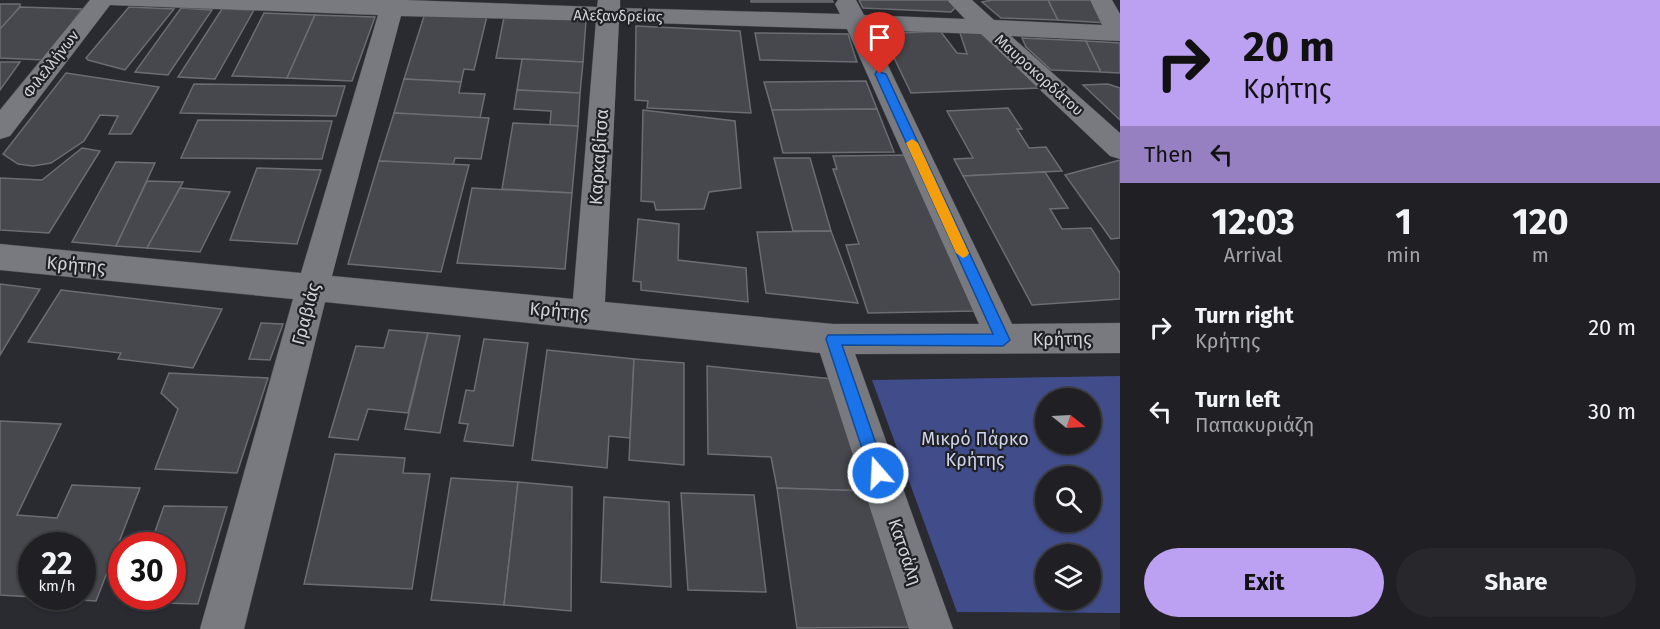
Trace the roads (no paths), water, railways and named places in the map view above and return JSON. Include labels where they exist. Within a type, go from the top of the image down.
[{"type":"street","name":"Φιλελλήνων","points":[[0,129],[102,0]]},
{"type":"street","name":"Αλεξανδρείας","points":[[116,0],[850,10],[986,27],[1119,33]]},
{"type":"street","name":"Μαυροκορδάτου","points":[[958,0],[1120,149]]},
{"type":"street","points":[[1101,0],[1119,33]]},
{"type":"street","name":"Γραβιάς","points":[[222,629],[313,287],[393,5]]},
{"type":"street","name":"Καρκαβίτσα","points":[[588,313],[609,8]]},
{"type":"street","points":[[850,10],[1003,340]]},
{"type":"street","name":"Κρήτης","points":[[0,257],[588,313],[833,339],[1120,338]]},
{"type":"street","name":"Κατσάλη","points":[[833,339],[931,629]]},
{"type":"park label","name":"Μικρό Πάρκο Κρήτης","points":[[975,449]]}]
